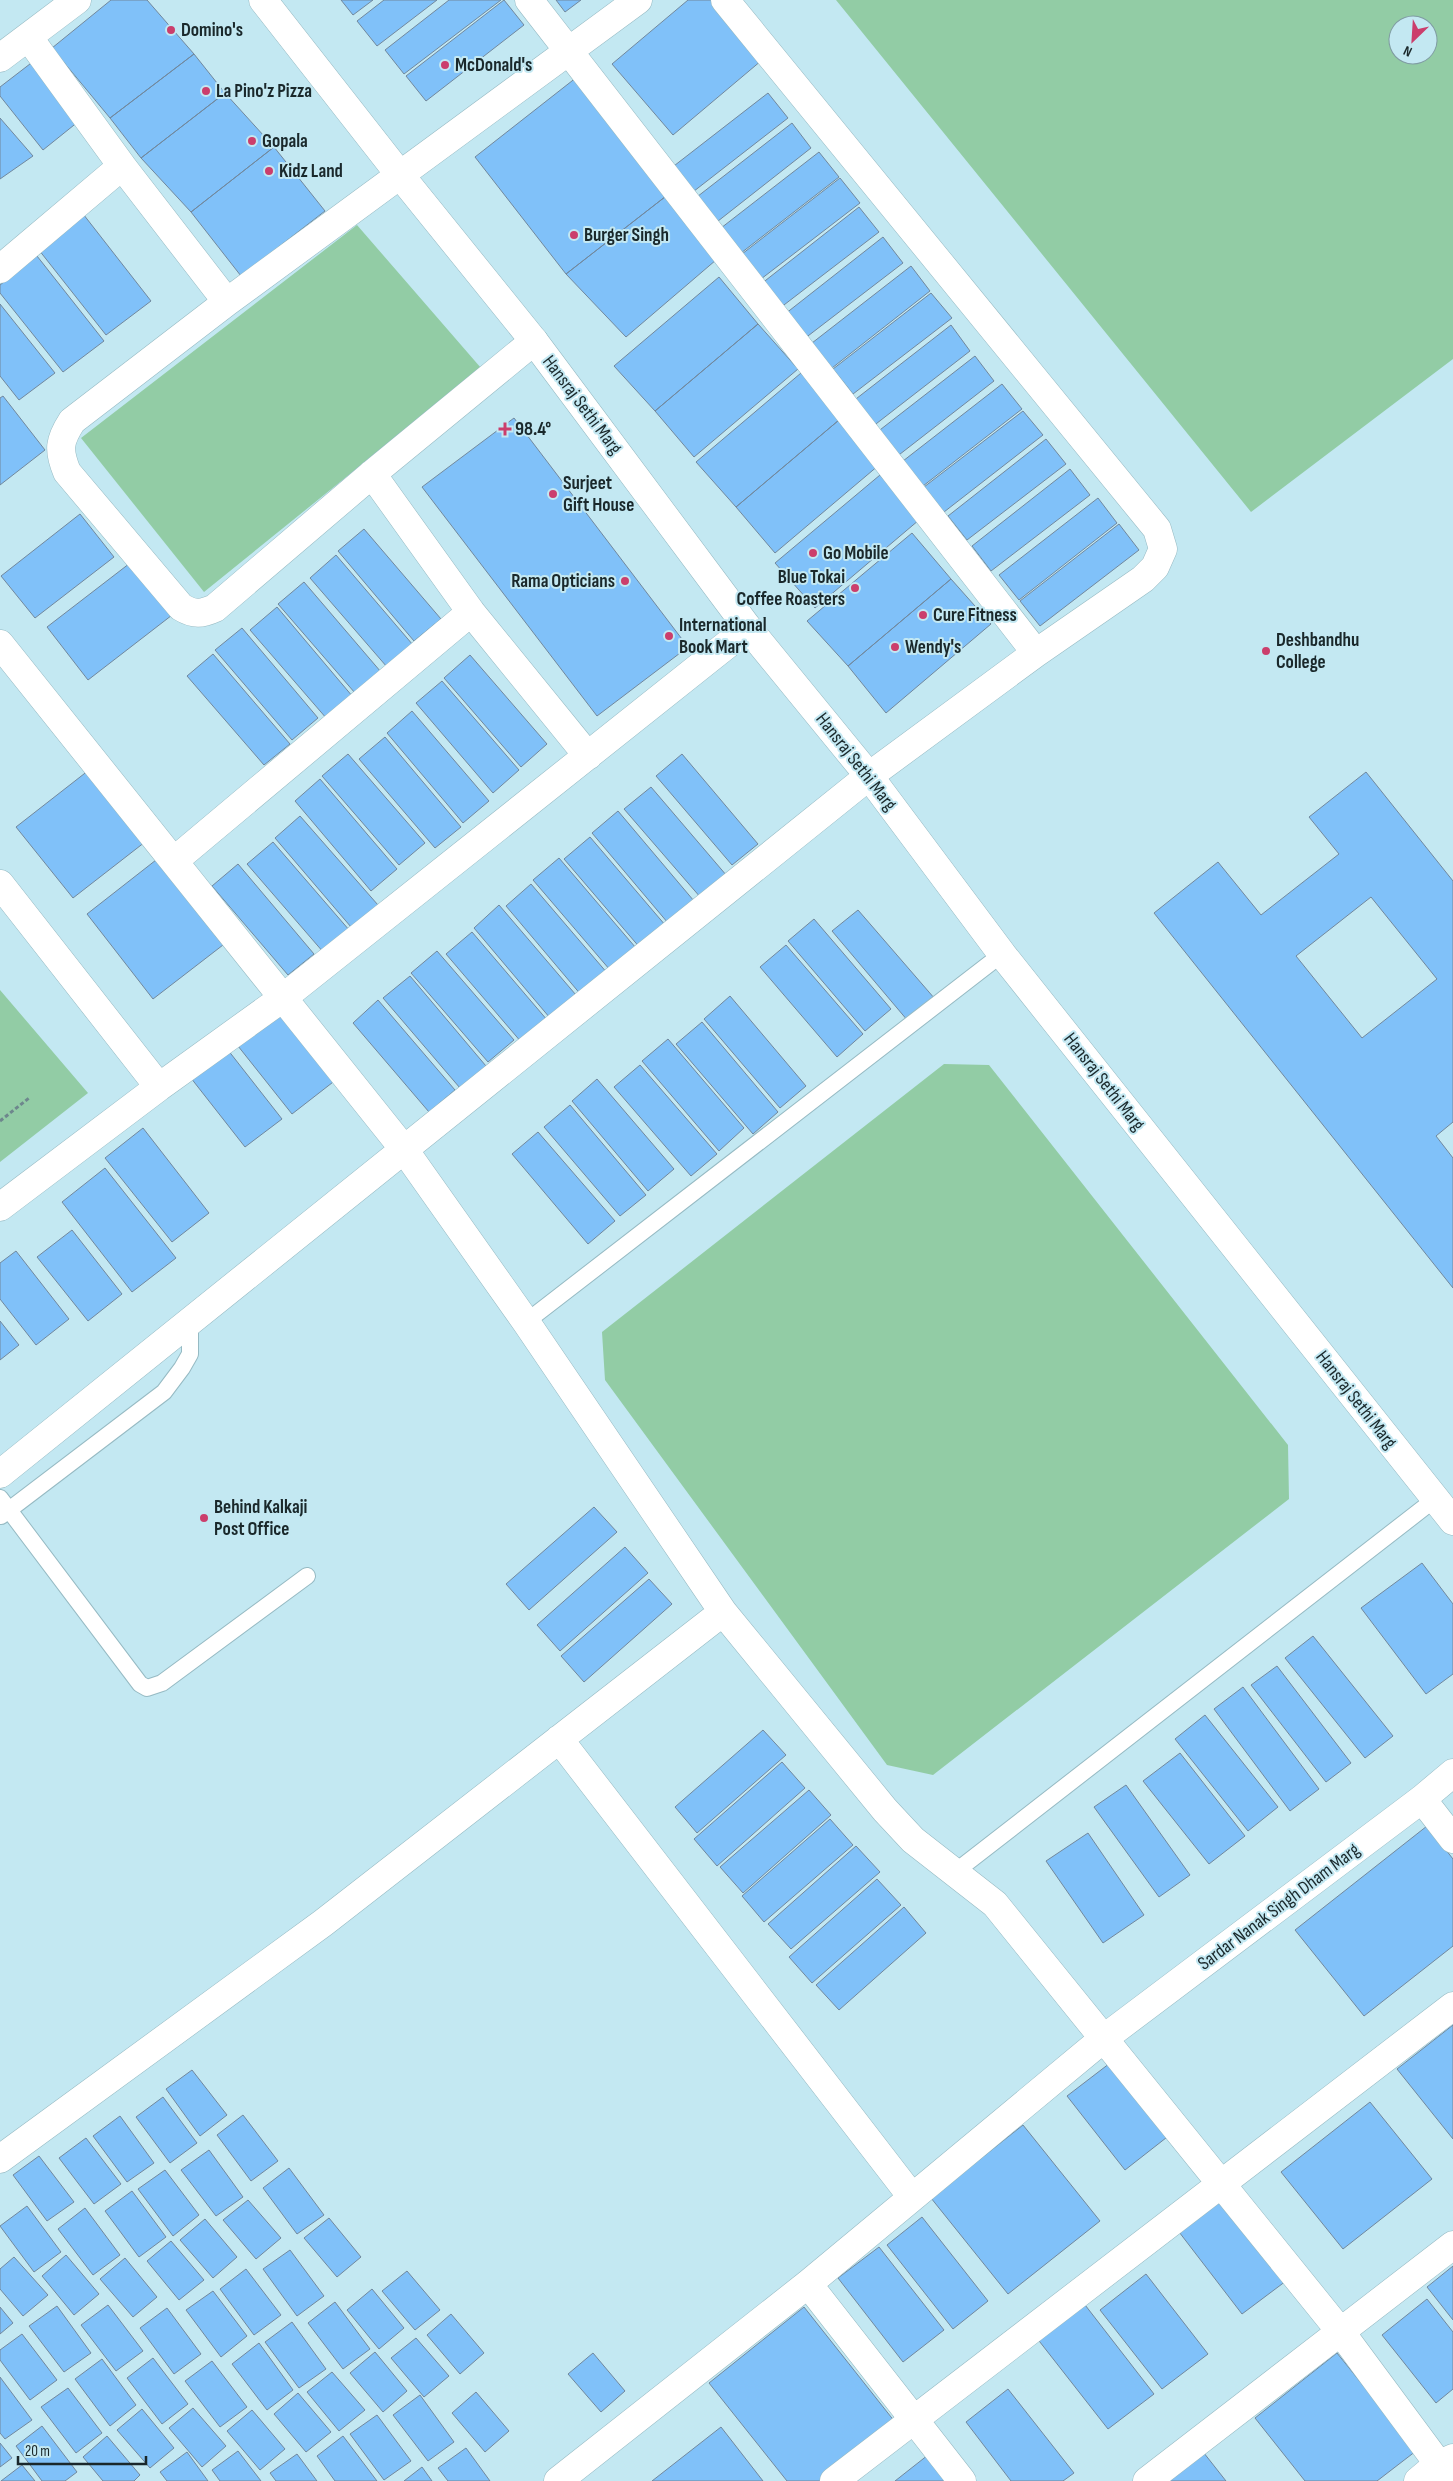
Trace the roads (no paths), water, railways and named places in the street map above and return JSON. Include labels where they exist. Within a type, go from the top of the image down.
[{"type":"street","points":[[0,58],[77,0]]},
{"type":"street","name":"Hansraj Sethi Marg","points":[[263,0],[400,175],[534,341],[748,628],[868,776],[1002,954],[1453,1521]]},
{"type":"street","points":[[529,0],[1036,653]]},
{"type":"street","points":[[534,341],[372,474],[215,608],[204,613],[192,614],[182,607],[67,472],[60,455],[63,435],[72,421],[227,302],[638,0]]},
{"type":"street","points":[[0,1474],[402,1148],[868,776],[1036,653],[1143,579],[1155,568],[1163,548],[1157,529],[725,0]]},
{"type":"street","points":[[29,38],[122,166],[227,302]]},
{"type":"street","points":[[0,269],[122,166]]},
{"type":"street","points":[[372,474],[471,612],[588,756]]},
{"type":"street","points":[[174,860],[471,612]]},
{"type":"street","points":[[0,1207],[159,1087],[284,997],[748,628]]},
{"type":"street","points":[[0,644],[284,997],[402,1148],[526,1322],[723,1612],[885,1810],[913,1840],[995,1904],[1340,2331],[1440,2471]]},
{"type":"street","points":[[0,884],[159,1087]]},
{"type":"street","points":[[0,2159],[323,1923],[723,1612]]},
{"type":"street","points":[[559,1739],[912,2197]]},
{"type":"street","name":"Sardar Nanak Singh Dham Marg","points":[[558,2481],[808,2284],[1103,2039],[1422,1799],[1453,1773]]},
{"type":"street","points":[[1422,1799],[1453,1839]]},
{"type":"street","points":[[834,2481],[1453,2006]]},
{"type":"street","points":[[1147,2481],[1453,2245]]},
{"type":"street","points":[[808,2284],[962,2481]]},
{"type":"lane","points":[[526,1322],[1002,954]]},
{"type":"lane","points":[[190,1320],[190,1354],[164,1392],[3,1508],[140,1684],[147,1688],[162,1683],[308,1576]]},
{"type":"lane","points":[[955,1872],[1435,1499]]},
{"type":"place","name":"Domino's","points":[[171,30]]},
{"type":"place","name":"McDonald's","points":[[445,65]]},
{"type":"place","name":"La Pino'z Pizza","points":[[206,91]]},
{"type":"place","name":"Gopala","points":[[252,141]]},
{"type":"place","name":"Kidz Land","points":[[269,171]]},
{"type":"place","name":"Burger Singh","points":[[574,235]]},
{"type":"place","name":"98.4°","points":[[505,429]]},
{"type":"place","name":"Surjeet Gift House","points":[[553,494]]},
{"type":"place","name":"Go Mobile","points":[[813,553]]},
{"type":"place","name":"Rama Opticians","points":[[625,581]]},
{"type":"place","name":"Blue Tokai Coffee Roasters","points":[[855,588]]},
{"type":"place","name":"Cure Fitness","points":[[923,615]]},
{"type":"place","name":"International Book Mart","points":[[669,636]]},
{"type":"place","name":"Wendy's","points":[[895,647]]},
{"type":"place","name":"Deshbandhu College","points":[[1266,651]]},
{"type":"place","name":"Behind Kalkaji Post Office","points":[[204,1518]]}]
